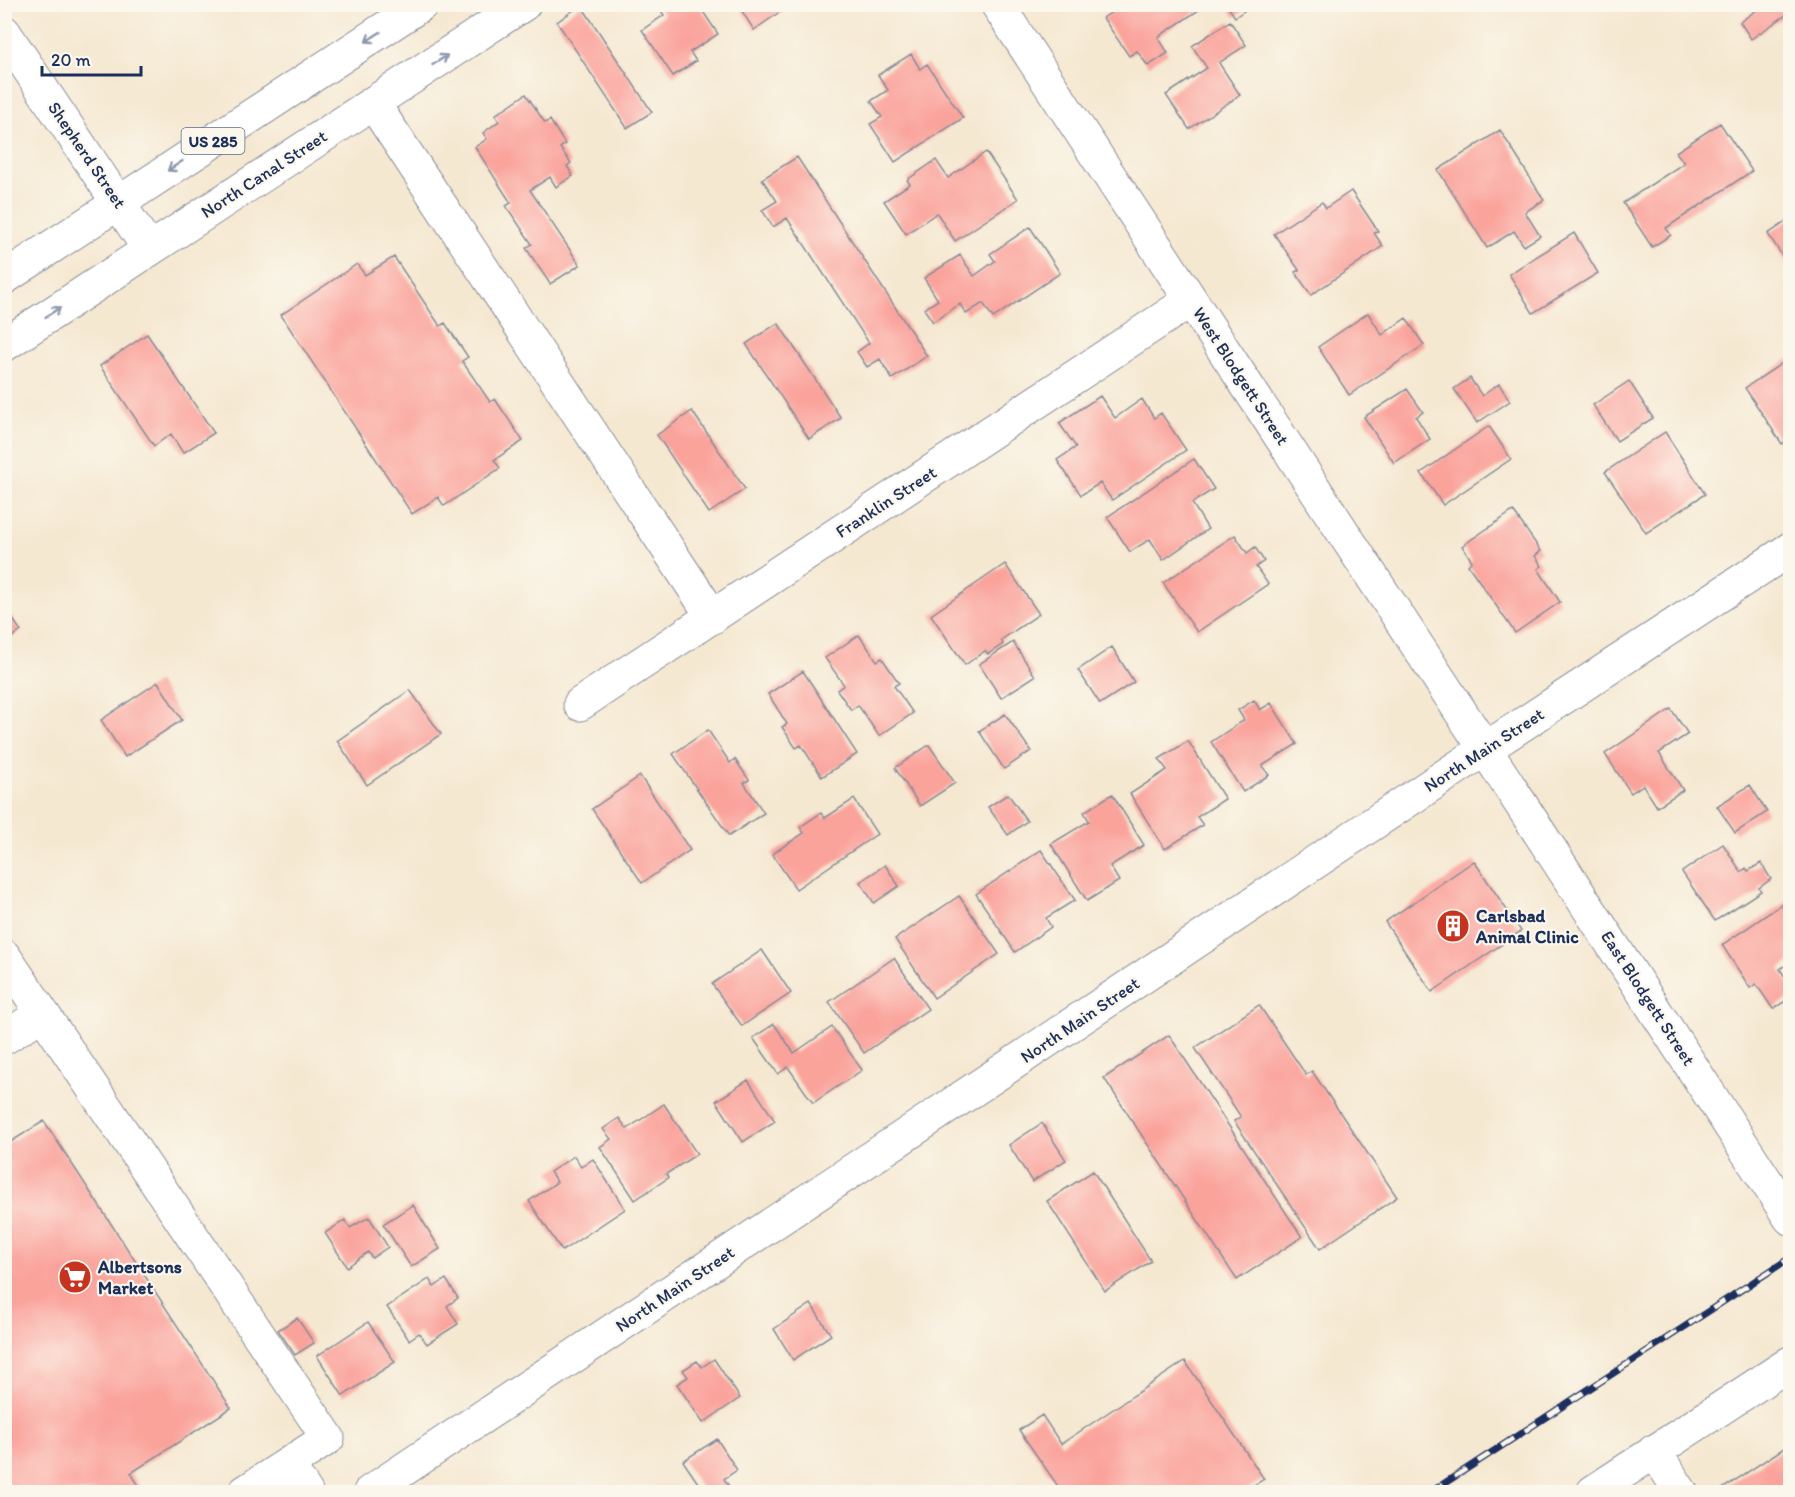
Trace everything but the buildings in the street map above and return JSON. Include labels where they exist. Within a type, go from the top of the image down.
[{"type":"main road","name":"US 285","points":[[4,278],[422,4]]},
{"type":"main road","name":"North Canal Street","points":[[4,345],[524,4]]},
{"type":"main road","name":"West Blodgett Street","points":[[997,4],[1485,749]]},
{"type":"main road","name":"Shepherd Street","points":[[4,32],[149,249]]},
{"type":"main road","points":[[373,103],[713,617]]},
{"type":"main road","name":"Franklin Street","points":[[580,704],[1191,300]]},
{"type":"main road","name":"North Main Street","points":[[370,1492],[1485,749],[1791,549]]},
{"type":"main road","name":"East Blodgett Street","points":[[1485,749],[1785,1199]]},
{"type":"main road","points":[[4,956],[328,1438],[244,1492]]},
{"type":"main road","points":[[4,1038],[42,1014]]},
{"type":"main road","points":[[1593,1492],[1791,1363]]},
{"type":"main road","points":[[1654,1451],[1681,1492]]},
{"type":"main road","points":[[288,1465],[306,1492]]},
{"type":"railway","points":[[1431,1492],[1790,1258]]},
{"type":"place","name":"Carlsbad Animal Clinic","points":[[1453,926]]},
{"type":"place","name":"Albertsons Market","points":[[75,1277]]}]
